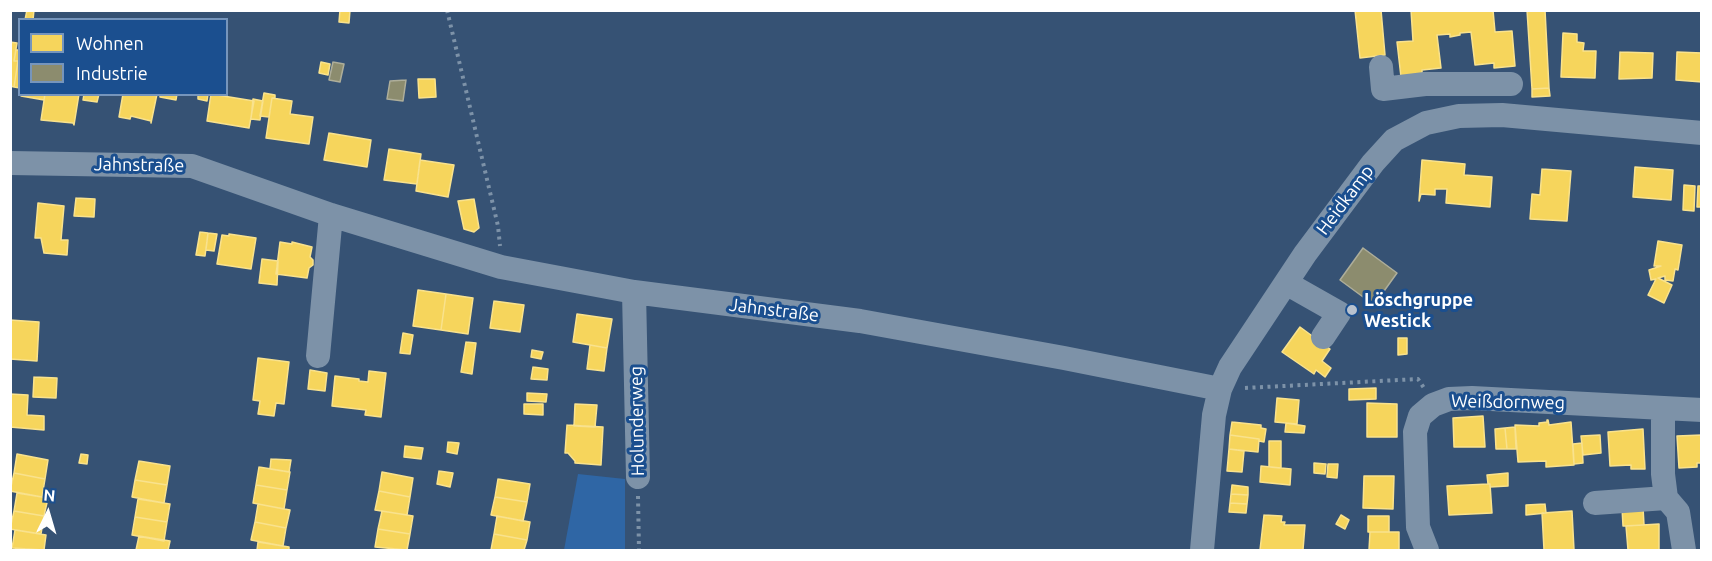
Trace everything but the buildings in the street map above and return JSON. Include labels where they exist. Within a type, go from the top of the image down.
[{"type":"street","points":[[1381,67],[1383,88],[1425,84],[1511,84]]},
{"type":"street","points":[[1457,84],[1459,116]]},
{"type":"street","name":"Heidkamp","points":[[1202,550],[1214,415],[1220,389],[1230,367],[1305,254],[1373,163],[1394,140],[1426,123],[1459,116],[1502,115],[1701,133]]},
{"type":"street","name":"Jahnstraße","points":[[10,164],[192,166],[331,215],[501,267],[634,292],[860,321],[1220,389]]},
{"type":"street","points":[[318,356],[331,215]]},
{"type":"street","points":[[1286,283],[1339,313],[1323,337]]},
{"type":"street","name":"Holunderweg","points":[[634,292],[638,477]]},
{"type":"street","name":"Weißdornweg","points":[[1427,550],[1418,527],[1415,432],[1420,416],[1433,405],[1449,399],[1472,398],[1701,410]]},
{"type":"street","points":[[1663,408],[1666,498],[1678,512],[1684,550]]},
{"type":"street","points":[[1595,503],[1666,498]]},
{"type":"path","points":[[447,10],[498,226],[501,267]]},
{"type":"path","points":[[1220,389],[1418,379],[1433,405]]},
{"type":"path","name":"Holunderweg","points":[[638,477],[639,550]]},
{"type":"shaded area","points":[[578,474],[625,479],[625,550],[564,550]]},
{"type":"place","name":"Löschgruppe Westick","points":[[1352,310]]}]
